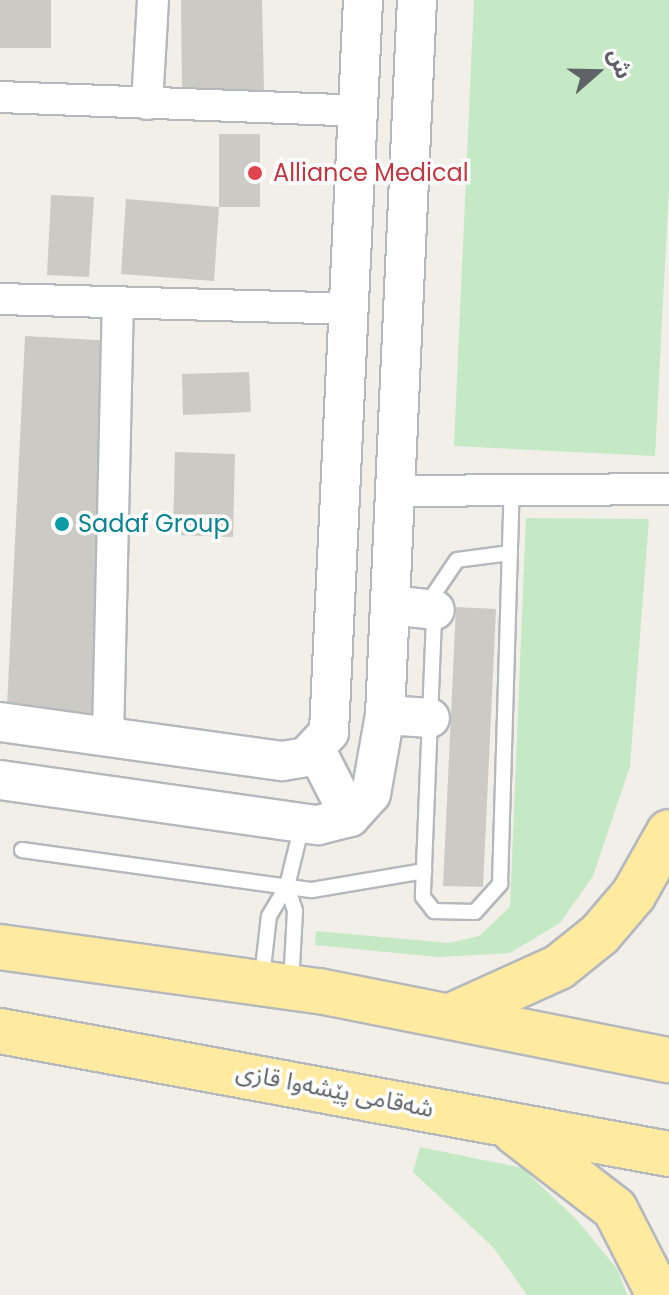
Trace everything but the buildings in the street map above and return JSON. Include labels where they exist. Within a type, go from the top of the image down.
[{"type":"highway","points":[[455,1014],[559,967],[600,934],[634,894],[669,832]]},
{"type":"highway","points":[[0,947],[276,984],[455,1014],[669,1060]]},
{"type":"highway","name":"شەقامی پێشەوا قازی","points":[[0,1031],[44,1035],[669,1154]]},
{"type":"highway","points":[[475,1117],[526,1136],[615,1209],[659,1295]]},
{"type":"street","points":[[147,104],[153,0]]},
{"type":"street","points":[[0,722],[282,761],[316,750],[332,721],[363,0]]},
{"type":"street","points":[[0,780],[302,824],[350,817],[377,780],[385,715],[417,0]]},
{"type":"street","points":[[0,97],[359,111]]},
{"type":"street","points":[[0,299],[351,309]]},
{"type":"street","points":[[108,738],[118,303]]},
{"type":"street","points":[[348,380],[401,381]]},
{"type":"street","points":[[396,491],[669,489]]},
{"type":"street","points":[[390,605],[435,610]]},
{"type":"street","points":[[385,715],[430,718]]},
{"type":"street","points":[[316,750],[350,817]]},
{"type":"street","points":[[0,1057],[44,1035]]},
{"type":"lane","points":[[510,553],[457,560],[438,583],[423,897],[434,911],[475,912],[500,884],[512,490]]},
{"type":"lane","points":[[276,984],[269,916],[287,886],[302,824]]},
{"type":"lane","points":[[22,850],[312,890],[424,871]]},
{"type":"lane","points":[[276,984],[295,911],[287,886]]},
{"type":"green space","points":[[474,0],[669,0],[669,187],[655,456],[454,446]]},
{"type":"green space","points":[[526,518],[649,519],[630,766],[593,876],[560,923],[510,953],[438,957],[315,945],[316,931],[449,943],[479,936],[510,907]]},
{"type":"green space","points":[[420,1147],[522,1168],[577,1220],[618,1270],[627,1295],[527,1295],[493,1247],[413,1172]]},
{"type":"place","name":"Alliance Medical","points":[[255,173]]},
{"type":"place","name":"Sadaf Group","points":[[62,524]]}]
